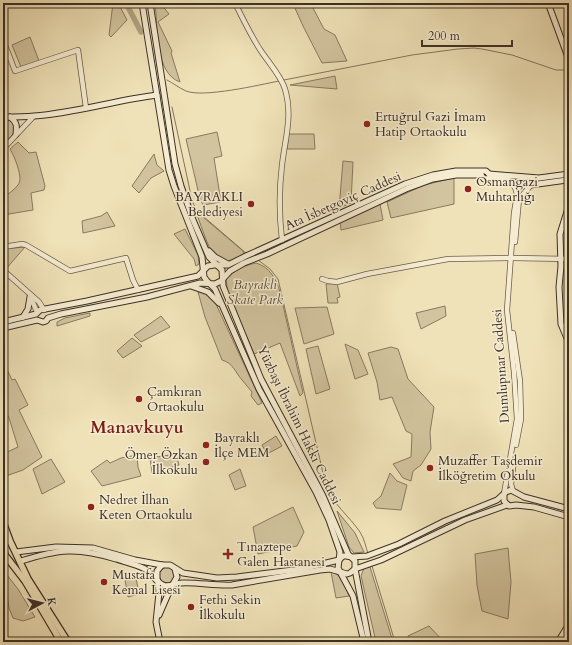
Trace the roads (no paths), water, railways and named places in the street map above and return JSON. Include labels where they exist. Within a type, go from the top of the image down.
[{"type":"main road","points":[[142,3],[169,170],[202,257],[205,279],[209,283]]},
{"type":"main road","points":[[3,328],[38,320],[43,322],[48,318],[62,314],[200,283],[215,284],[222,278],[222,270],[211,259],[191,213],[175,164],[150,3]]},
{"type":"main road","points":[[548,3],[569,60]]},
{"type":"main road","points":[[3,117],[33,116],[86,108],[132,98],[157,95]]},
{"type":"main road","points":[[10,117],[16,122],[16,134]]},
{"type":"main road","name":"Ata İsbetgoviç Caddesi","points":[[218,266],[226,266],[231,264],[406,184],[433,175],[456,171],[482,174]]},
{"type":"main road","points":[[482,174],[484,179],[489,176],[539,178],[568,177]]},
{"type":"main road","name":"Ata İsbetgoviç Caddesi","points":[[222,278],[230,271],[244,263],[433,179],[456,175],[482,174]]},
{"type":"main road","points":[[489,176],[508,180],[523,186],[568,177]]},
{"type":"main road","points":[[569,205],[560,234],[561,259],[559,287],[561,324],[569,343]]},
{"type":"main road","points":[[565,220],[569,214]]},
{"type":"main road","points":[[205,246],[215,258],[226,264],[231,264]]},
{"type":"main road","points":[[3,322],[37,313],[40,310],[196,277],[208,266],[218,266]]},
{"type":"main road","name":"Yüzbaşı İbrahim Hakkı Caddesi","points":[[222,278],[223,286],[262,379],[323,496],[348,554],[352,557],[356,564],[355,569],[369,642]]},
{"type":"main road","name":"Yüzbaşı İbrahim Hakkı Caddesi","points":[[209,283],[215,289],[260,389],[320,500],[340,555],[338,568],[342,572],[353,596],[364,642]]},
{"type":"main road","points":[[190,286],[208,292],[224,309]]},
{"type":"main road","points":[[23,317],[28,309],[30,295]]},
{"type":"main road","points":[[44,310],[47,311],[48,318]]},
{"type":"main road","points":[[37,313],[38,320]]},
{"type":"main road","points":[[5,555],[56,546],[93,548],[135,560],[170,565],[183,573],[226,578],[301,569],[339,560],[343,556],[367,556],[399,544],[445,521],[497,500],[508,491],[516,492],[524,497],[569,509]]},
{"type":"main road","points":[[516,492],[519,498],[516,505]]},
{"type":"main road","points":[[504,494],[504,502],[507,505]]},
{"type":"main road","points":[[11,564],[17,564],[21,561],[57,551],[78,550],[96,553],[136,565],[145,569],[164,586],[180,583],[220,586],[320,570],[330,570],[347,574],[355,569],[378,561],[465,520],[507,505],[534,507],[569,517]]},
{"type":"main road","points":[[3,522],[10,541],[21,561],[28,579],[68,642]]},
{"type":"main road","points":[[3,547],[5,555],[25,582],[61,642]]},
{"type":"main road","points":[[326,564],[338,553],[338,548]]},
{"type":"main road","points":[[346,548],[354,555],[367,556]]},
{"type":"main road","points":[[160,642],[156,622],[159,593],[156,576],[157,571],[162,565]]},
{"type":"main road","points":[[156,622],[177,577],[175,569]]},
{"type":"main road","points":[[558,642],[569,624]]},
{"type":"main road","points":[[563,642],[569,633]]},
{"type":"street","points":[[235,3],[260,50],[278,76],[286,91],[289,123],[282,163],[280,200],[282,240]]},
{"type":"street","points":[[3,40],[15,72],[78,50],[86,108]]},
{"type":"street","points":[[3,149],[33,116]]},
{"type":"street","name":"Dumlupınar Caddesi","points":[[512,182],[517,195],[514,213],[510,310],[520,381],[521,419],[511,478],[511,484],[516,492]]},
{"type":"street","points":[[512,258],[520,199],[532,184]]},
{"type":"street","points":[[3,247],[22,244],[26,245],[70,271],[126,258],[138,290]]},
{"type":"street","name":"Dumlupınar Caddesi","points":[[504,494],[517,419],[514,372],[507,310],[512,258]]},
{"type":"street","points":[[322,279],[337,282],[367,274],[448,259],[569,259]]},
{"type":"street","points":[[3,270],[39,302],[44,310]]},
{"type":"street","points":[[30,295],[37,313]]},
{"type":"waterway","points":[[126,3],[141,32]]},
{"type":"waterway","points":[[284,80],[412,55],[474,48],[512,55],[556,70],[569,70]]},
{"type":"waterway","points":[[167,80],[186,91],[194,93],[218,92],[279,81]]},
{"type":"waterway","points":[[172,107],[192,200],[196,210],[247,254]]},
{"type":"waterway","points":[[258,260],[270,269],[278,279],[326,486],[333,499],[360,532],[368,554]]},
{"type":"waterway","points":[[372,566],[395,642]]},
{"type":"place","name":"Ertuğrul Gazi İmam Hatip Ortaokulu","points":[[367,124]]},
{"type":"place","name":"Osmangazi Muhtarlığı","points":[[468,189]]},
{"type":"place","name":"BAYRAKLI Belediyesi","points":[[251,204]]},
{"type":"place","name":"Çamkıran Ortaokulu","points":[[139,399]]},
{"type":"place","name":"Bayraklı İlçe MEM","points":[[206,445]]},
{"type":"place","name":"Ömer Özkan İlkokulu","points":[[206,462]]},
{"type":"place","name":"Muzaffer Taşdemir İlköğretim Okulu","points":[[430,468]]},
{"type":"place","name":"Nedret İlhan Keten Ortaokulu","points":[[91,507]]},
{"type":"place","name":"Tınaztepe Galen Hastanesi","points":[[228,554]]},
{"type":"place","name":"Mustafa Kemal Lisesi","points":[[104,582]]},
{"type":"place","name":"Fethi Sekin İlkokulu","points":[[191,607]]},
{"type":"district","name":"Manavkuyu","points":[[137,427]]},
{"type":"park label","name":"Bayraklı Skate Park","points":[[255,292]]}]
